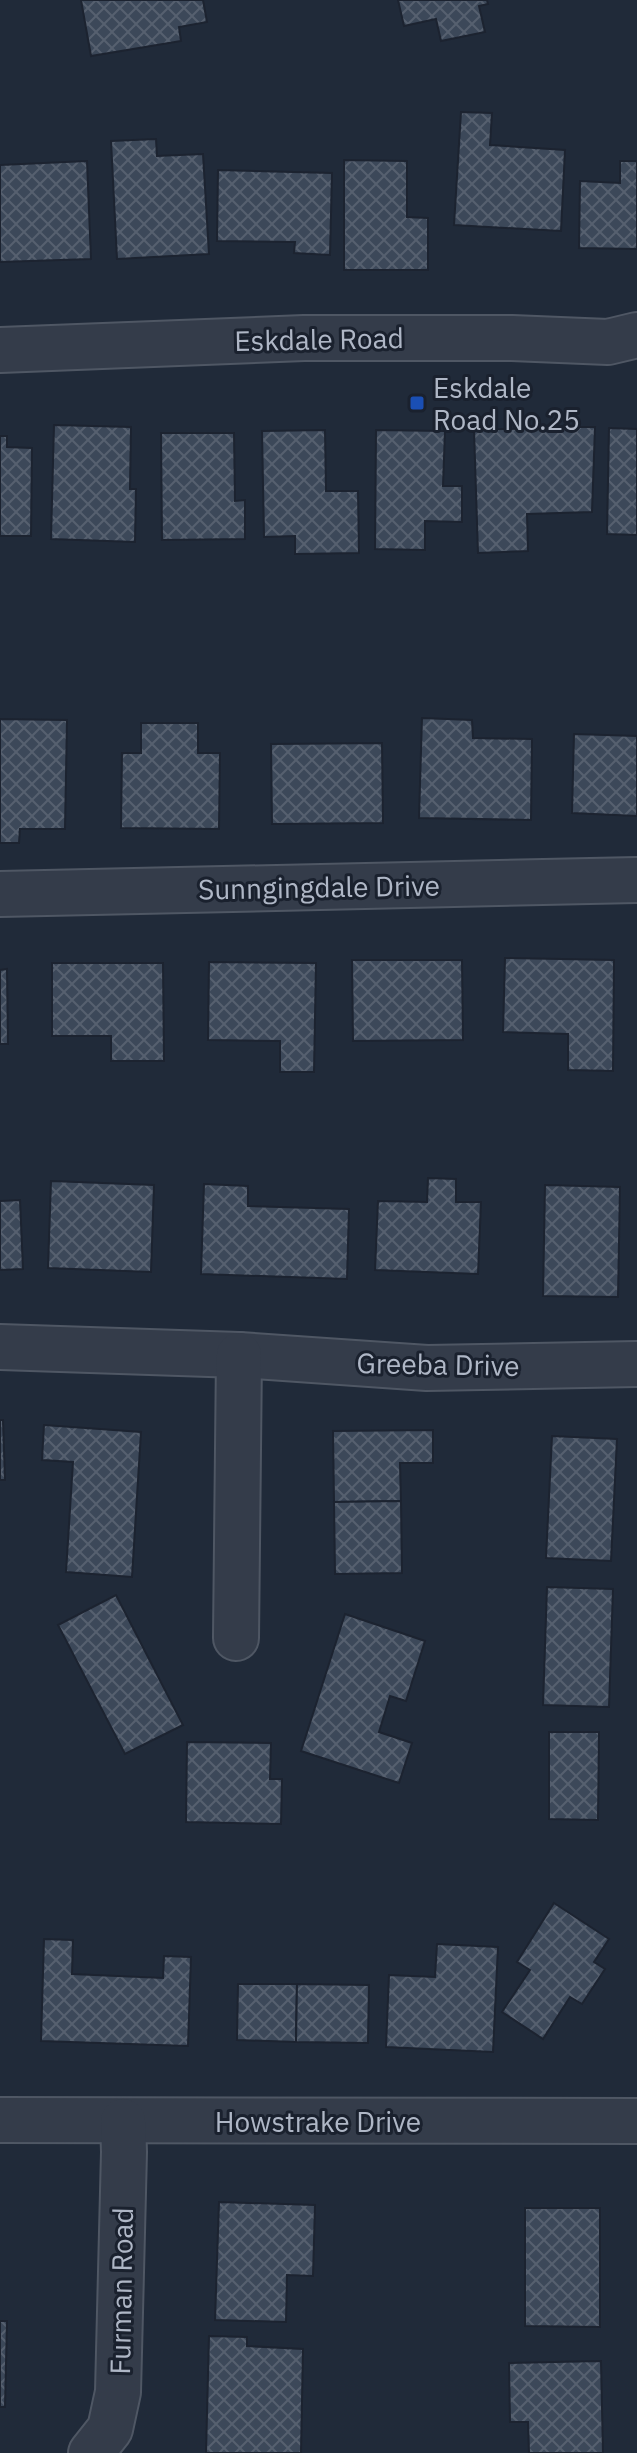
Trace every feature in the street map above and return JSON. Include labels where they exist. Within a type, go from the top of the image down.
[{"type":"street","name":"Eskdale Road","points":[[0,350],[304,338],[512,338],[608,342],[637,335]]},
{"type":"street","name":"Sunngingdale Drive","points":[[0,894],[637,880]]},
{"type":"street","name":"Greeba Drive","points":[[0,1347],[239,1355],[427,1368],[637,1364]]},
{"type":"street","points":[[236,1638],[239,1355]]},
{"type":"street","name":"Howstrake Drive","points":[[0,2120],[637,2121]]},
{"type":"street","name":"Furman Road","points":[[91,2453],[110,2429],[118,2392],[123,2121]]},
{"type":"building","points":[[81,0],[203,0],[207,22],[179,27],[181,41],[91,56]]},
{"type":"building","points":[[398,0],[487,0],[488,4],[479,6],[485,32],[441,41],[436,19],[404,26]]},
{"type":"building","points":[[461,112],[492,113],[490,145],[565,150],[561,231],[454,225]]},
{"type":"building","points":[[156,139],[157,156],[203,154],[209,254],[117,259],[111,141]]},
{"type":"building","points":[[344,160],[407,161],[407,217],[428,218],[428,270],[344,270]]},
{"type":"building","points":[[87,161],[91,259],[0,262],[0,165]]},
{"type":"building","points":[[620,161],[637,161],[637,249],[579,248],[580,181],[620,183]]},
{"type":"building","points":[[218,170],[332,173],[330,255],[294,253],[295,242],[217,241]]},
{"type":"building","points":[[54,425],[131,427],[130,489],[136,489],[135,542],[51,539]]},
{"type":"building","points":[[595,427],[592,512],[527,514],[528,551],[478,553],[474,430]]},
{"type":"building","points":[[609,428],[637,429],[637,535],[607,534]]},
{"type":"building","points":[[325,430],[326,491],[358,491],[359,553],[295,554],[295,536],[264,537],[262,431]]},
{"type":"building","points":[[376,430],[445,431],[443,486],[462,486],[462,522],[425,521],[425,550],[375,549]]},
{"type":"building","points":[[161,433],[234,433],[235,501],[245,500],[245,539],[162,540]]},
{"type":"building","points":[[0,436],[7,436],[7,447],[32,448],[31,536],[0,536]]},
{"type":"building","points":[[422,718],[472,720],[473,738],[532,739],[531,820],[419,818]]},
{"type":"building","points":[[0,719],[67,720],[65,829],[20,829],[19,843],[0,843]]},
{"type":"building","points":[[141,723],[198,723],[198,753],[220,753],[219,829],[121,828],[122,753],[141,753]]},
{"type":"building","points":[[574,734],[637,736],[637,816],[572,813]]},
{"type":"building","points":[[382,743],[383,823],[272,824],[271,744]]},
{"type":"building","points":[[505,958],[614,960],[613,1071],[568,1070],[568,1034],[503,1032]]},
{"type":"building","points":[[352,960],[462,960],[463,1040],[353,1041]]},
{"type":"building","points":[[209,962],[316,963],[314,1072],[280,1072],[280,1041],[208,1040]]},
{"type":"building","points":[[52,963],[163,963],[164,1061],[111,1061],[111,1036],[52,1036]]},
{"type":"building","points":[[7,969],[8,1044],[0,1044],[0,970]]},
{"type":"building","points":[[428,1178],[456,1179],[456,1202],[481,1202],[478,1274],[375,1270],[378,1201],[427,1202]]},
{"type":"building","points":[[51,1181],[154,1185],[151,1272],[48,1268]]},
{"type":"building","points":[[204,1184],[248,1186],[248,1206],[349,1209],[347,1279],[201,1274]]},
{"type":"building","points":[[545,1185],[620,1187],[618,1297],[543,1296]]},
{"type":"building","points":[[20,1200],[23,1269],[0,1270],[0,1201]]},
{"type":"building","points":[[0,1420],[3,1420],[5,1480],[0,1480]]},
{"type":"building","points":[[44,1425],[141,1432],[132,1577],[66,1572],[73,1462],[42,1460]]},
{"type":"building","points":[[433,1430],[433,1463],[400,1463],[401,1501],[334,1502],[333,1431]]},
{"type":"building","points":[[552,1436],[617,1439],[611,1561],[546,1558]]},
{"type":"building","points":[[401,1501],[402,1573],[335,1574],[334,1502]]},
{"type":"building","points":[[547,1587],[613,1589],[609,1707],[543,1705]]},
{"type":"building","points":[[116,1595],[183,1725],[125,1754],[58,1625]]},
{"type":"building","points":[[345,1614],[425,1641],[406,1701],[390,1696],[379,1732],[412,1743],[399,1783],[301,1751]]},
{"type":"building","points":[[549,1732],[599,1732],[598,1820],[549,1819]]},
{"type":"building","points":[[187,1742],[271,1743],[270,1779],[282,1779],[281,1824],[186,1822]]},
{"type":"building","points":[[554,1903],[609,1939],[594,1962],[605,1969],[582,2004],[570,1997],[543,2039],[502,2012],[530,1970],[517,1962]]},
{"type":"building","points":[[44,1939],[73,1940],[72,1974],[163,1978],[164,1956],[191,1957],[188,2046],[41,2041]]},
{"type":"building","points":[[437,1944],[498,1947],[493,2052],[386,2047],[389,1975],[435,1977]]},
{"type":"building","points":[[238,1984],[297,1984],[296,2042],[237,2040]]},
{"type":"building","points":[[297,1984],[369,1985],[368,2043],[296,2042]]},
{"type":"building","points":[[219,2202],[315,2205],[313,2276],[287,2275],[286,2322],[215,2320]]},
{"type":"building","points":[[525,2208],[600,2208],[600,2327],[525,2326]]},
{"type":"building","points":[[0,2321],[7,2321],[5,2407],[0,2407]]},
{"type":"building","points":[[209,2336],[247,2337],[247,2346],[303,2349],[301,2453],[206,2453]]},
{"type":"building","points":[[601,2361],[603,2453],[529,2453],[528,2422],[510,2422],[509,2363]]},
{"type":"place","name":"Eskdale Road No.25","points":[[417,403]]}]
